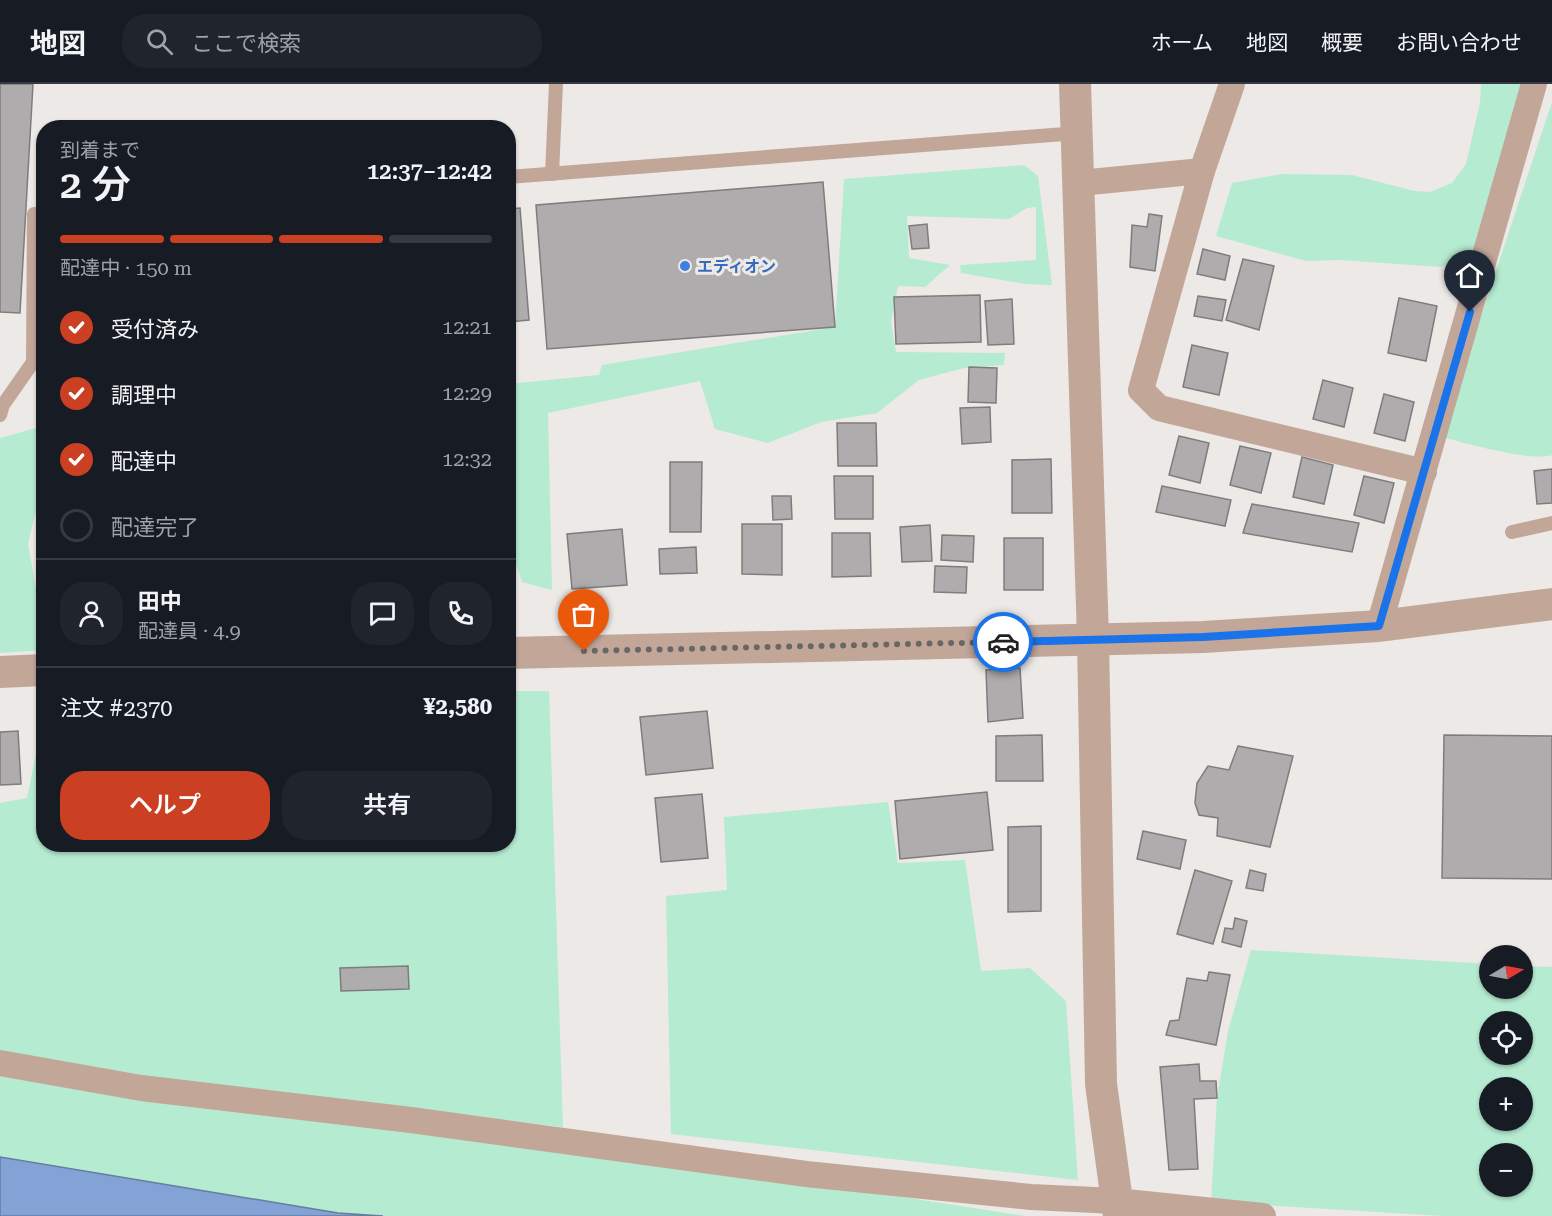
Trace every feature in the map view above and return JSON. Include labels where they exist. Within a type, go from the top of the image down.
[{"type":"street","points":[[1075,84],[1093,638],[1101,1084],[1118,1208]]},
{"type":"street","points":[[1232,84],[1202,171],[1141,390],[1159,408],[1424,472]]},
{"type":"street","points":[[1379,626],[1534,84]]},
{"type":"street","points":[[1080,183],[1202,171]]},
{"type":"street","points":[[516,653],[1203,637],[1379,626],[1552,604]]},
{"type":"street","points":[[0,672],[36,670]]},
{"type":"street","points":[[0,1063],[141,1088],[422,1122],[806,1174],[1118,1208],[1263,1216]]},
{"type":"lane","points":[[552,174],[556,84]]},
{"type":"lane","points":[[516,176],[1078,133]]},
{"type":"lane","points":[[0,415],[3,405],[33,362],[34,214],[36,214]]},
{"type":"lane","points":[[1512,532],[1552,523]]},
{"type":"green space","points":[[1481,84],[1527,84],[1475,249],[1441,267],[1340,260],[1306,261],[1216,236],[1232,183],[1282,174],[1352,175],[1414,191],[1430,192],[1452,183],[1466,164],[1480,103]]},
{"type":"green space","points":[[1552,102],[1552,455],[1529,456],[1441,437]]},
{"type":"green space","points":[[1024,165],[1038,176],[1052,285],[1026,284],[961,273],[960,265],[1036,260],[1036,207],[1027,208],[1009,219],[907,216],[909,258],[950,265],[925,287],[898,286],[891,323],[896,352],[1005,353],[1004,365],[964,368],[919,380],[877,413],[821,422],[768,443],[715,429],[700,381],[548,413],[552,590],[522,582],[516,564],[516,383],[599,375],[602,365],[835,327],[844,179]]},
{"type":"green space","points":[[36,428],[36,510],[28,544],[36,589],[36,650],[0,653],[0,438]]},
{"type":"green space","points":[[516,691],[549,691],[563,1127],[80,1073],[411,1120],[1025,1216],[0,1216],[0,803],[27,798],[36,754],[36,852],[516,852]]},
{"type":"green space","points":[[888,802],[898,863],[965,860],[981,971],[1030,968],[1066,1001],[1078,1180],[671,1134],[666,896],[727,890],[724,817]]},
{"type":"green space","points":[[1251,950],[1479,963],[1479,999],[1533,999],[1533,966],[1552,967],[1552,1216],[1443,1216],[1211,1202],[1217,1098],[1228,1031]]},
{"type":"water","points":[[0,1157],[338,1213],[383,1216],[0,1216]]},
{"type":"building","points":[[0,84],[33,84],[20,313],[0,312]]},
{"type":"building","name":"エディオン","points":[[823,182],[835,327],[547,349],[536,205]]},
{"type":"building","points":[[516,208],[520,208],[529,320],[516,321]]},
{"type":"building","points":[[1149,214],[1162,216],[1155,271],[1130,267],[1132,225],[1147,227]]},
{"type":"building","points":[[927,224],[929,248],[912,249],[909,226]]},
{"type":"building","points":[[1203,249],[1230,256],[1225,280],[1197,274]]},
{"type":"building","points":[[1243,259],[1274,266],[1259,330],[1226,320]]},
{"type":"building","points":[[980,295],[981,342],[896,344],[894,297]]},
{"type":"building","points":[[1198,296],[1226,300],[1222,321],[1194,316]]},
{"type":"building","points":[[1399,298],[1437,306],[1426,361],[1388,353]]},
{"type":"building","points":[[1012,299],[1014,344],[988,345],[985,301]]},
{"type":"building","points":[[1192,345],[1228,353],[1219,395],[1183,387]]},
{"type":"building","points":[[969,367],[997,368],[996,403],[968,402]]},
{"type":"building","points":[[1323,380],[1353,388],[1344,427],[1313,419]]},
{"type":"building","points":[[1384,394],[1414,402],[1405,441],[1374,433]]},
{"type":"building","points":[[990,407],[991,442],[962,444],[960,408]]},
{"type":"building","points":[[837,423],[876,423],[877,466],[838,466]]},
{"type":"building","points":[[1179,436],[1209,443],[1200,483],[1169,475]]},
{"type":"building","points":[[1240,446],[1271,453],[1261,493],[1230,485]]},
{"type":"building","points":[[1302,457],[1333,465],[1324,504],[1293,497]]},
{"type":"building","points":[[1051,459],[1052,513],[1012,513],[1012,460]]},
{"type":"building","points":[[670,462],[702,462],[701,532],[670,532]]},
{"type":"building","points":[[1552,469],[1552,503],[1537,504],[1534,471]]},
{"type":"building","points":[[834,476],[873,476],[873,519],[835,519]]},
{"type":"building","points":[[1364,476],[1394,483],[1384,523],[1354,515]]},
{"type":"building","points":[[1162,486],[1231,500],[1225,526],[1156,512]]},
{"type":"building","points":[[772,496],[791,496],[792,519],[773,520]]},
{"type":"building","points":[[1252,504],[1359,523],[1352,552],[1243,533]]},
{"type":"building","points":[[742,524],[782,524],[782,575],[742,574]]},
{"type":"building","points":[[930,525],[932,561],[902,562],[900,527]]},
{"type":"building","points":[[622,529],[627,585],[572,589],[567,534]]},
{"type":"building","points":[[832,533],[870,533],[871,576],[832,577]]},
{"type":"building","points":[[942,535],[974,536],[973,562],[941,560]]},
{"type":"building","points":[[1004,538],[1043,538],[1043,590],[1004,590]]},
{"type":"building","points":[[696,547],[697,573],[660,574],[659,549]]},
{"type":"building","points":[[935,566],[967,567],[966,593],[934,592]]},
{"type":"building","points":[[1020,668],[1023,718],[988,722],[986,670]]},
{"type":"building","points":[[707,711],[713,768],[646,775],[640,717]]},
{"type":"building","points":[[18,731],[21,784],[0,785],[0,732]]},
{"type":"building","points":[[1042,735],[1043,781],[996,781],[996,736]]},
{"type":"building","points":[[1444,735],[1552,736],[1552,879],[1442,878]]},
{"type":"building","points":[[1238,746],[1293,756],[1270,847],[1217,836],[1218,818],[1199,815],[1195,803],[1197,783],[1208,766],[1229,770]]},
{"type":"building","points":[[987,792],[993,850],[900,859],[895,801]]},
{"type":"building","points":[[702,794],[708,858],[661,862],[655,798]]},
{"type":"building","points":[[1041,826],[1041,911],[1008,912],[1008,827]]},
{"type":"building","points":[[1143,831],[1186,840],[1180,869],[1137,859]]},
{"type":"building","points":[[1195,870],[1232,881],[1213,944],[1177,934]]},
{"type":"building","points":[[1250,870],[1266,874],[1263,891],[1246,888]]},
{"type":"building","points":[[1235,918],[1247,921],[1241,947],[1222,942],[1225,928],[1233,929]]},
{"type":"building","points":[[408,966],[409,989],[341,991],[340,968]]},
{"type":"building","points":[[1209,972],[1230,975],[1216,1045],[1166,1035],[1170,1021],[1179,1020],[1187,978],[1207,981]]},
{"type":"building","points":[[1199,1064],[1200,1081],[1216,1081],[1217,1098],[1194,1099],[1198,1169],[1169,1170],[1160,1067]]},
{"type":"way so far","points":[[584,651],[1003,642]]},
{"type":"place","name":"エディオン","points":[[685,266]]},
{"type":"route","points":[[1003,642],[1203,637],[1379,626],[1470,312]]}]
